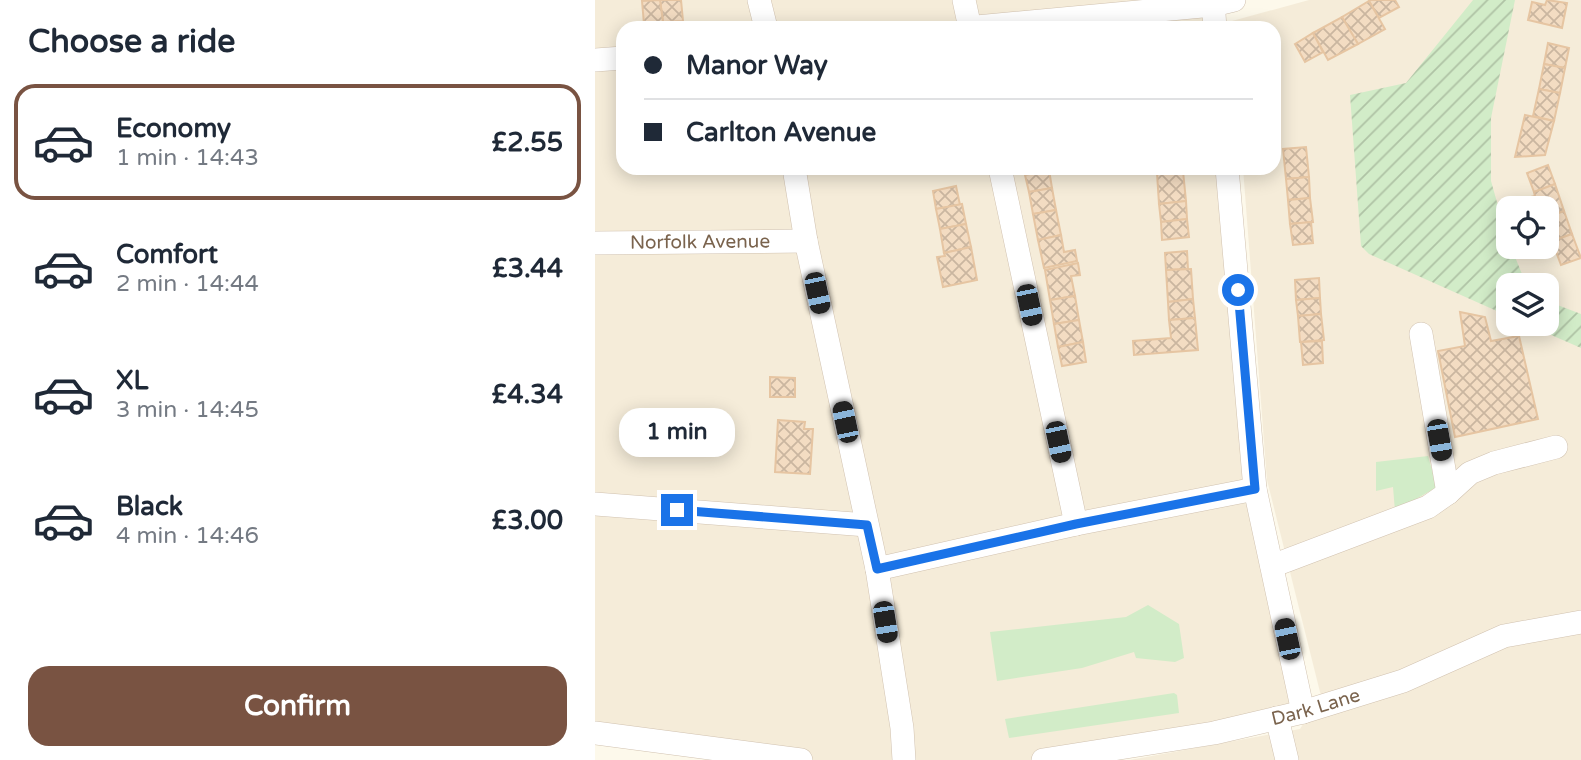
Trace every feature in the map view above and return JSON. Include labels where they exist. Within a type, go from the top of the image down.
[{"type":"street","points":[[759,0],[765,21]]},
{"type":"street","points":[[964,0],[967,21]]},
{"type":"street","points":[[1056,21],[1219,8]]},
{"type":"street","points":[[595,60],[616,58]]},
{"type":"street","points":[[795,175],[806,241],[877,569],[902,728],[904,760]]},
{"type":"street","points":[[1001,175],[1076,524]]},
{"type":"street","points":[[1228,175],[1255,489],[1303,712]]},
{"type":"street","name":"Norfolk Avenue","points":[[595,243],[806,241]]},
{"type":"street","points":[[1421,334],[1448,493]]},
{"type":"street","points":[[1272,566],[1428,506],[1448,493],[1470,473],[1494,463],[1556,447]]},
{"type":"street","points":[[877,569],[1076,524],[1255,489]]},
{"type":"street","points":[[595,504],[867,525]]},
{"type":"street","name":"Dark Lane","points":[[1043,760],[1214,733],[1303,712],[1403,681],[1504,636],[1581,622]]},
{"type":"street","points":[[1277,718],[1287,760]]},
{"type":"street","points":[[595,733],[801,760]]},
{"type":"shaded area","points":[[595,0],[1234,0],[1220,21],[616,21],[616,175],[1228,175],[1255,489],[1303,712],[1043,760],[801,760],[595,733]]},
{"type":"shaded area","points":[[1309,0],[1581,0],[1581,760],[1130,760],[1300,729],[1321,696],[1267,480],[1244,175],[1281,175],[1281,21],[1232,21]]},
{"type":"green space","points":[[1473,0],[1515,0],[1491,118],[1491,181],[1496,199],[1496,259],[1516,259],[1522,273],[1496,273],[1496,311],[1369,254],[1361,246],[1350,95],[1406,83]]},
{"type":"green space","points":[[1559,306],[1581,314],[1581,348],[1554,336],[1559,336]]},
{"type":"green space","points":[[1428,456],[1437,487],[1395,511],[1393,487],[1376,491],[1376,462]]},
{"type":"green space","points":[[1148,605],[1179,624],[1184,658],[1175,662],[1136,658],[1134,652],[1082,668],[997,681],[990,632],[1126,617]]},
{"type":"green space","points":[[1174,693],[1177,695],[1179,713],[1009,738],[1005,719]]},
{"type":"building","points":[[660,0],[681,0],[683,21],[663,21]]},
{"type":"building","points":[[660,0],[663,21],[644,21],[642,1]]},
{"type":"building","points":[[1370,0],[1395,0],[1399,7],[1379,18]]},
{"type":"building","points":[[1547,0],[1567,3],[1562,28],[1528,20],[1532,2],[1545,5]]},
{"type":"building","points":[[1369,1],[1385,29],[1358,44],[1342,17]]},
{"type":"building","points":[[1342,17],[1358,44],[1328,60],[1313,33]]},
{"type":"building","points":[[1313,33],[1323,52],[1305,62],[1295,44]]},
{"type":"building","points":[[1548,43],[1569,48],[1565,68],[1544,64]]},
{"type":"building","points":[[1544,64],[1565,68],[1560,93],[1539,89]]},
{"type":"building","points":[[1539,89],[1560,93],[1554,121],[1533,116]]},
{"type":"building","points":[[1525,115],[1554,121],[1545,155],[1515,157]]},
{"type":"building","points":[[1306,147],[1309,177],[1286,179],[1283,149]]},
{"type":"building","points":[[1548,165],[1555,184],[1534,192],[1527,173]]},
{"type":"building","points":[[1025,175],[1050,175],[1052,188],[1029,192]]},
{"type":"building","points":[[1157,175],[1183,175],[1186,201],[1159,204]]},
{"type":"building","points":[[1309,177],[1310,198],[1288,200],[1286,179]]},
{"type":"building","points":[[1555,184],[1559,196],[1535,196],[1534,192]]},
{"type":"building","points":[[956,186],[960,205],[936,209],[933,191]]},
{"type":"building","points":[[1052,188],[1056,210],[1033,214],[1029,192]]},
{"type":"building","points":[[1559,196],[1564,211],[1559,213]]},
{"type":"building","points":[[1310,198],[1313,222],[1290,224],[1288,200]]},
{"type":"building","points":[[1186,201],[1187,219],[1161,222],[1159,204]]},
{"type":"building","points":[[962,204],[966,224],[940,229],[936,209]]},
{"type":"building","points":[[1056,210],[1061,235],[1038,240],[1033,214]]},
{"type":"building","points":[[1564,211],[1572,234],[1559,239],[1559,213]]},
{"type":"building","points":[[1187,219],[1189,237],[1162,240],[1161,222]]},
{"type":"building","points":[[1311,222],[1313,243],[1293,245],[1290,224]]},
{"type":"building","points":[[966,224],[971,247],[944,253],[940,229]]},
{"type":"building","points":[[1572,234],[1581,258],[1561,265],[1559,239]]},
{"type":"building","points":[[1061,235],[1064,252],[1075,250],[1077,261],[1044,268],[1038,240]]},
{"type":"building","points":[[971,247],[977,280],[943,287],[937,257]]},
{"type":"building","points":[[1187,251],[1188,269],[1166,270],[1165,253]]},
{"type":"building","points":[[1078,263],[1080,275],[1071,276],[1075,296],[1050,300],[1045,270]]},
{"type":"building","points":[[1191,269],[1193,299],[1168,302],[1166,270]]},
{"type":"building","points":[[1319,278],[1320,298],[1296,300],[1295,280]]},
{"type":"building","points":[[1075,296],[1079,320],[1054,324],[1050,300]]},
{"type":"building","points":[[1320,298],[1321,314],[1298,316],[1296,300]]},
{"type":"building","points":[[1193,299],[1195,318],[1169,320],[1168,302]]},
{"type":"building","points":[[1460,312],[1485,317],[1491,341],[1519,336],[1538,419],[1455,437],[1438,351],[1465,346]]},
{"type":"building","points":[[1321,314],[1324,340],[1300,342],[1298,316]]},
{"type":"building","points":[[1195,318],[1198,350],[1134,355],[1133,341],[1171,338],[1169,320]]},
{"type":"building","points":[[1079,320],[1083,342],[1058,347],[1054,324]]},
{"type":"building","points":[[1322,341],[1323,363],[1303,365],[1301,342]]},
{"type":"building","points":[[1083,342],[1086,362],[1062,366],[1058,347]]},
{"type":"building","points":[[770,377],[795,378],[795,397],[770,397]]},
{"type":"building","points":[[778,420],[805,422],[804,429],[813,429],[810,474],[775,472]]},
{"type":"route","points":[[677,510],[867,525],[877,569],[1076,524],[1255,489],[1238,290]]}]
